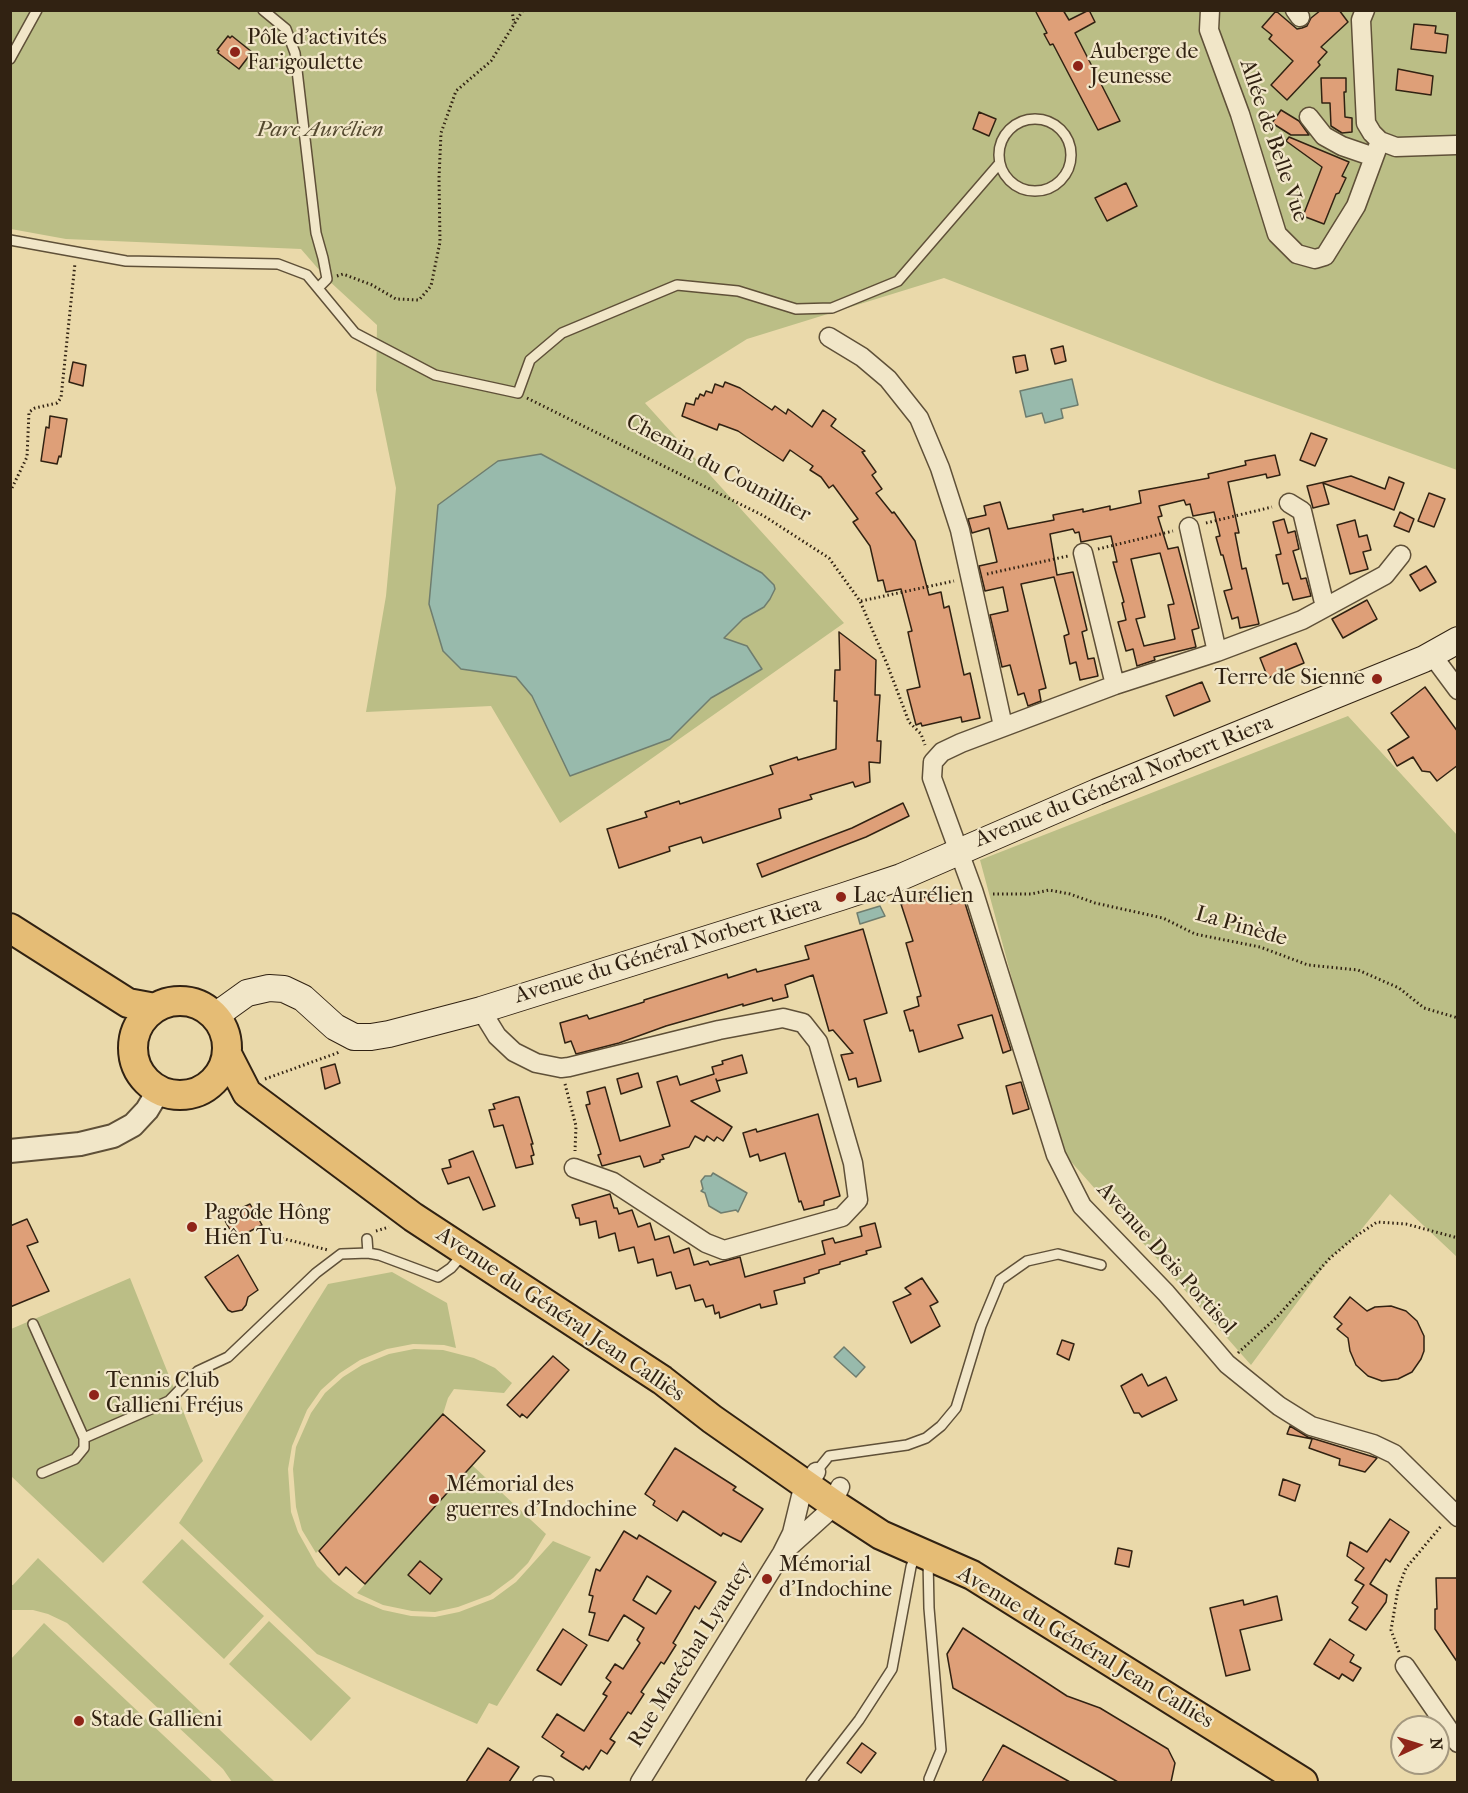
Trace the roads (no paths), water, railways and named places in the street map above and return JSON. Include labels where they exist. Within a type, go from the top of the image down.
[{"type":"main road","name":"Avenue du Général Norbert Riera","points":[[215,1016],[247,993],[270,988],[284,989],[303,998],[335,1027],[354,1037],[389,1035],[481,1010],[901,877],[960,850],[1432,655],[1458,640]]},
{"type":"main road","points":[[10,928],[128,1003],[155,1008]]},
{"type":"main road","points":[[10,935],[118,1017],[135,1037]]},
{"type":"main road","points":[[182,1001],[195,1004],[215,1016],[224,1030],[227,1054],[222,1070],[213,1083],[186,1095],[172,1095],[146,1081],[137,1068],[133,1052],[139,1026],[155,1008],[182,1001]]},
{"type":"main road","name":"Avenue du Général Jean Calliès","points":[[227,1054],[247,1093],[413,1217],[663,1380],[717,1410],[836,1495],[972,1575],[1303,1782]]},
{"type":"main road","name":"Avenue du Général Jean Calliès","points":[[199,1091],[244,1107],[314,1142]]},
{"type":"street","name":"Allée de Belle Vue","points":[[1210,10],[1209,30],[1240,114],[1277,234],[1297,254],[1314,259],[1325,256],[1356,206],[1377,149]]},
{"type":"street","points":[[1365,10],[1361,20],[1366,123],[1377,149]]},
{"type":"street","points":[[1310,117],[1324,136],[1342,146],[1377,149],[1456,145]]},
{"type":"street","points":[[829,337],[862,357],[888,380],[919,418],[940,468],[960,530],[1003,726]]},
{"type":"street","points":[[1289,503],[1302,511],[1325,608]]},
{"type":"street","points":[[1189,527],[1217,652]]},
{"type":"street","points":[[1083,553],[1115,685]]},
{"type":"street","points":[[960,850],[932,778],[933,762],[942,752],[1003,726],[1302,620],[1385,575],[1401,555]]},
{"type":"street","points":[[1432,655],[1458,690]]},
{"type":"street","name":"Avenue Deis Portisol","points":[[960,850],[1056,1155],[1082,1206],[1166,1293],[1227,1364],[1280,1406],[1311,1426],[1372,1444],[1394,1454],[1456,1515]]},
{"type":"street","points":[[481,1010],[497,1036],[514,1052],[536,1063],[561,1068],[719,1030],[783,1018],[803,1023],[818,1042],[853,1163],[858,1200],[842,1217],[724,1250],[706,1243],[613,1182],[574,1168]]},
{"type":"street","points":[[10,1151],[80,1144],[114,1136],[133,1125],[147,1110],[159,1090]]},
{"type":"street","points":[[782,1553],[792,1533],[801,1496],[812,1479]]},
{"type":"street","points":[[782,1553],[829,1511],[836,1495]]},
{"type":"street","name":"Rue Maréchal Lyautey","points":[[640,1782],[782,1553]]},
{"type":"street","points":[[1405,1666],[1458,1743]]},
{"type":"lane","points":[[10,59],[37,10]]},
{"type":"lane","points":[[263,10],[286,29],[295,53],[316,233],[327,279],[318,288]]},
{"type":"lane","points":[[10,240],[126,261],[278,264],[307,275],[355,333],[435,375],[518,393],[530,360],[561,333],[677,285],[738,291],[796,309],[832,308],[897,281],[999,164],[998,152],[1001,140],[1017,123],[1029,119],[1041,119],[1052,123],[1068,141],[1071,152],[1070,165],[1065,176],[1046,190],[1034,192],[1012,184],[1004,175],[999,164]]},
{"type":"lane","points":[[367,1239],[368,1253]]},
{"type":"lane","points":[[84,1438],[169,1401],[198,1371],[228,1357],[316,1274],[341,1254],[379,1255],[438,1277],[451,1268],[465,1251]]},
{"type":"lane","points":[[812,1479],[829,1456],[907,1445],[926,1438],[941,1426],[956,1408],[981,1326],[1000,1280],[1027,1261],[1058,1254],[1101,1265]]},
{"type":"lane","points":[[33,1324],[84,1438],[84,1448],[75,1459],[42,1473]]},
{"type":"lane","points":[[924,1548],[941,1750],[929,1779]]},
{"type":"lane","points":[[811,1782],[859,1720],[892,1669],[911,1567],[924,1548]]},
{"type":"lane","points":[[538,1782],[549,1782]]},
{"type":"place","name":"Pôle d'activités Farigoulette","points":[[235,52]]},
{"type":"place","name":"Auberge de Jeunesse","points":[[1078,66]]},
{"type":"place","name":"Terre de Sienne","points":[[1377,679]]},
{"type":"place","name":"Lac Aurélien","points":[[841,897]]},
{"type":"place","name":"Pagode Hông Hiên Tu","points":[[192,1227]]},
{"type":"place","name":"Tennis Club Gallieni Fréjus","points":[[94,1395]]},
{"type":"place","name":"Mémorial des guerres d'Indochine","points":[[434,1499]]},
{"type":"place","name":"Mémorial d'Indochine","points":[[767,1579]]},
{"type":"place","name":"Stade Gallieni","points":[[79,1721]]},
{"type":"park label","name":"Parc Aurélien","points":[[320,131]]}]
